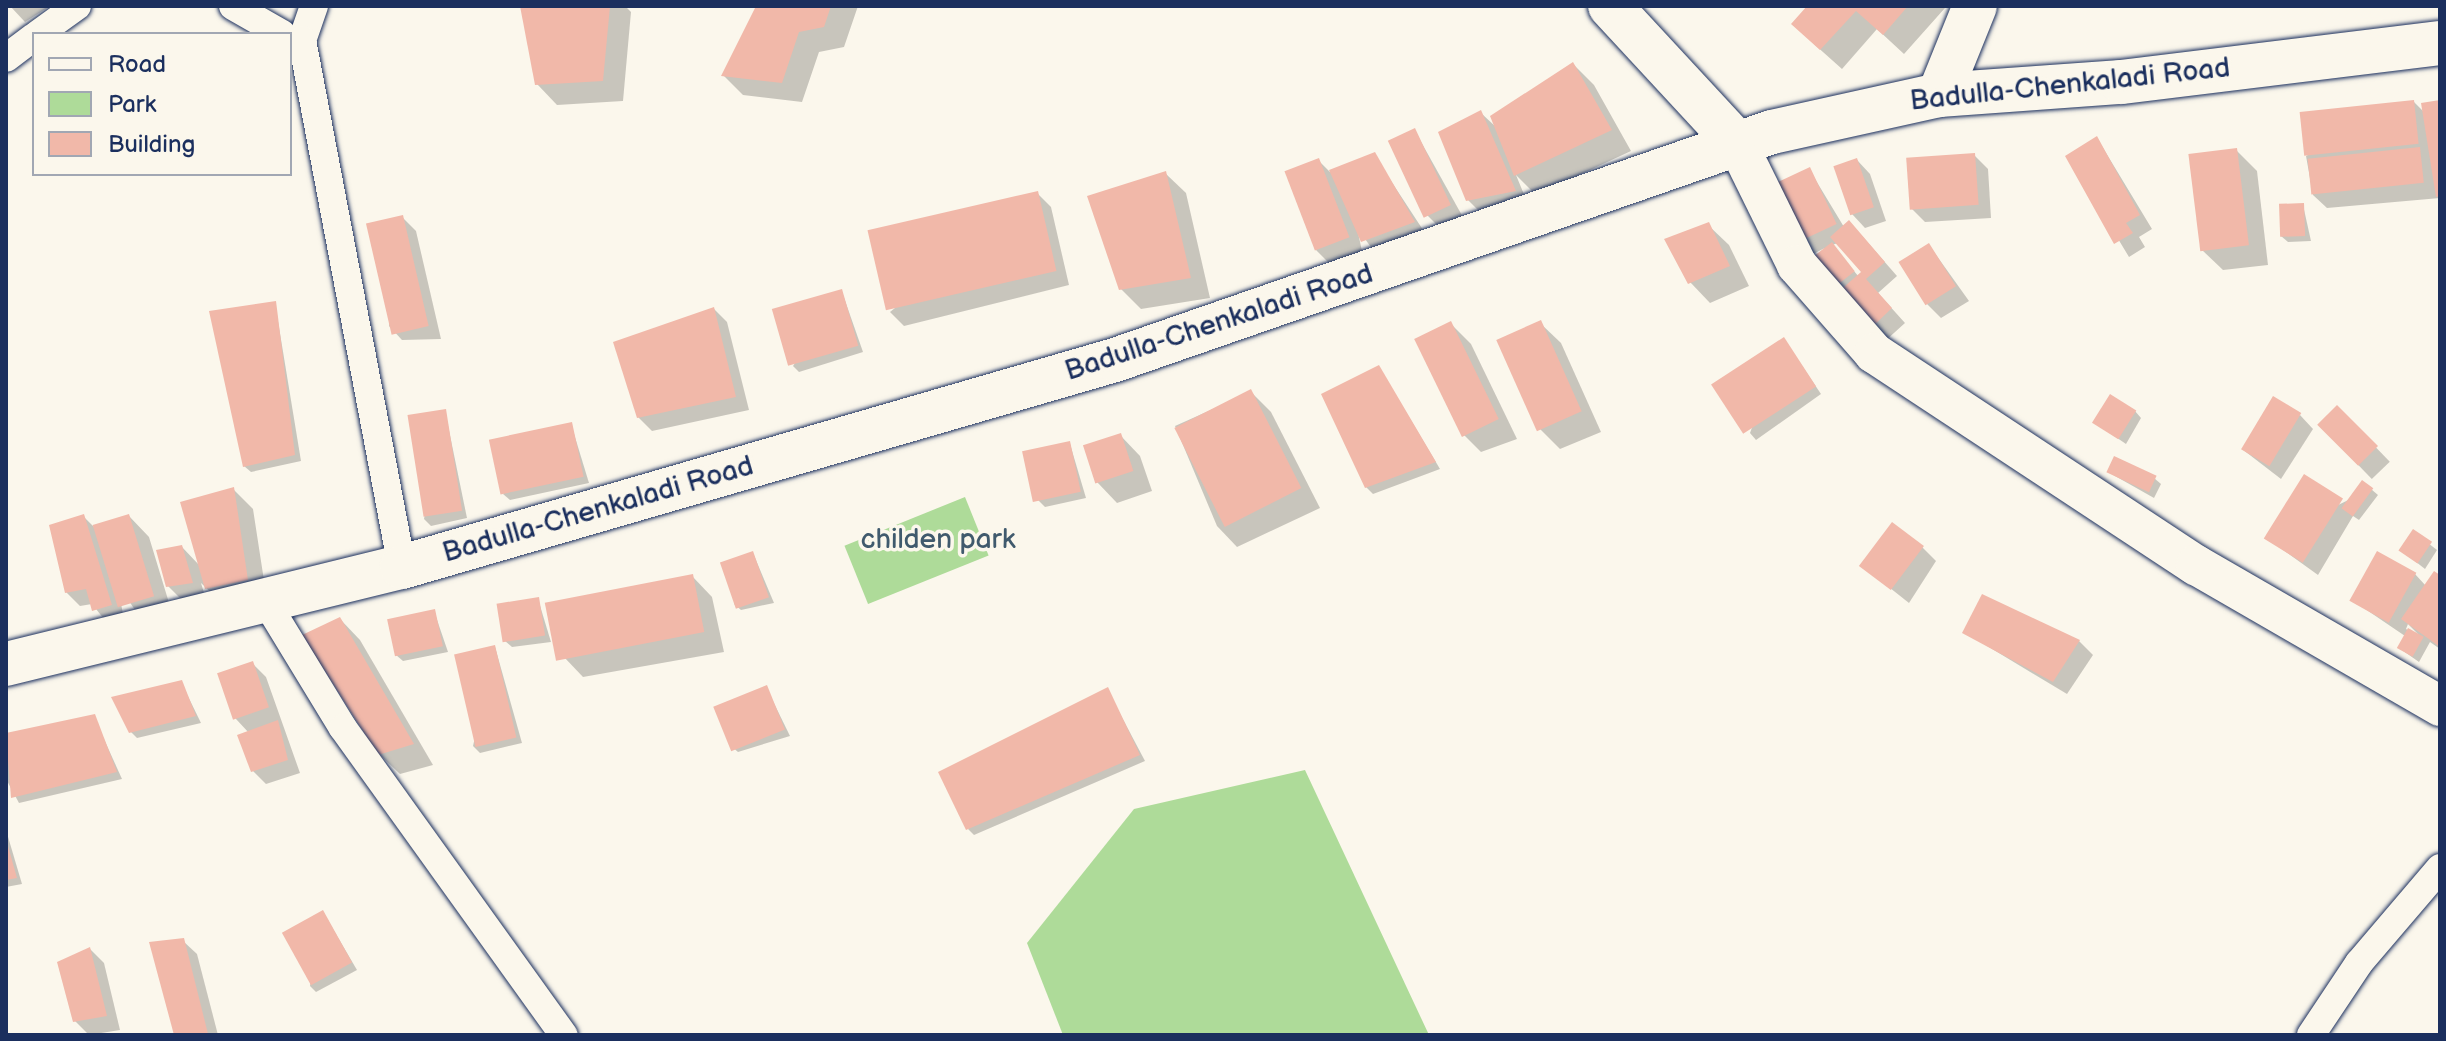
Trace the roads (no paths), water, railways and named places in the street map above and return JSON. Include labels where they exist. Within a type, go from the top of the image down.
[{"type":"main road","points":[[1610,6],[1737,143]]},
{"type":"main road","points":[[1939,95],[1975,6]]},
{"type":"main road","name":"Badulla-Chenkaladi Road","points":[[6,664],[263,597],[402,567],[1115,360],[1737,143],[1939,95],[2122,82],[2440,43]]},
{"type":"street","points":[[41,32],[77,6]]},
{"type":"street","points":[[233,6],[278,32]]},
{"type":"street","points":[[314,6],[292,40],[402,567]]},
{"type":"street","points":[[6,58],[32,39]]},
{"type":"street","points":[[1737,143],[1797,265],[1874,353],[2196,565],[2440,706]]},
{"type":"street","points":[[263,597],[343,728],[564,1035]]},
{"type":"street","points":[[2311,1035],[2359,963],[2440,868]]},
{"type":"park label","name":"childen park","points":[[938,540]]}]
